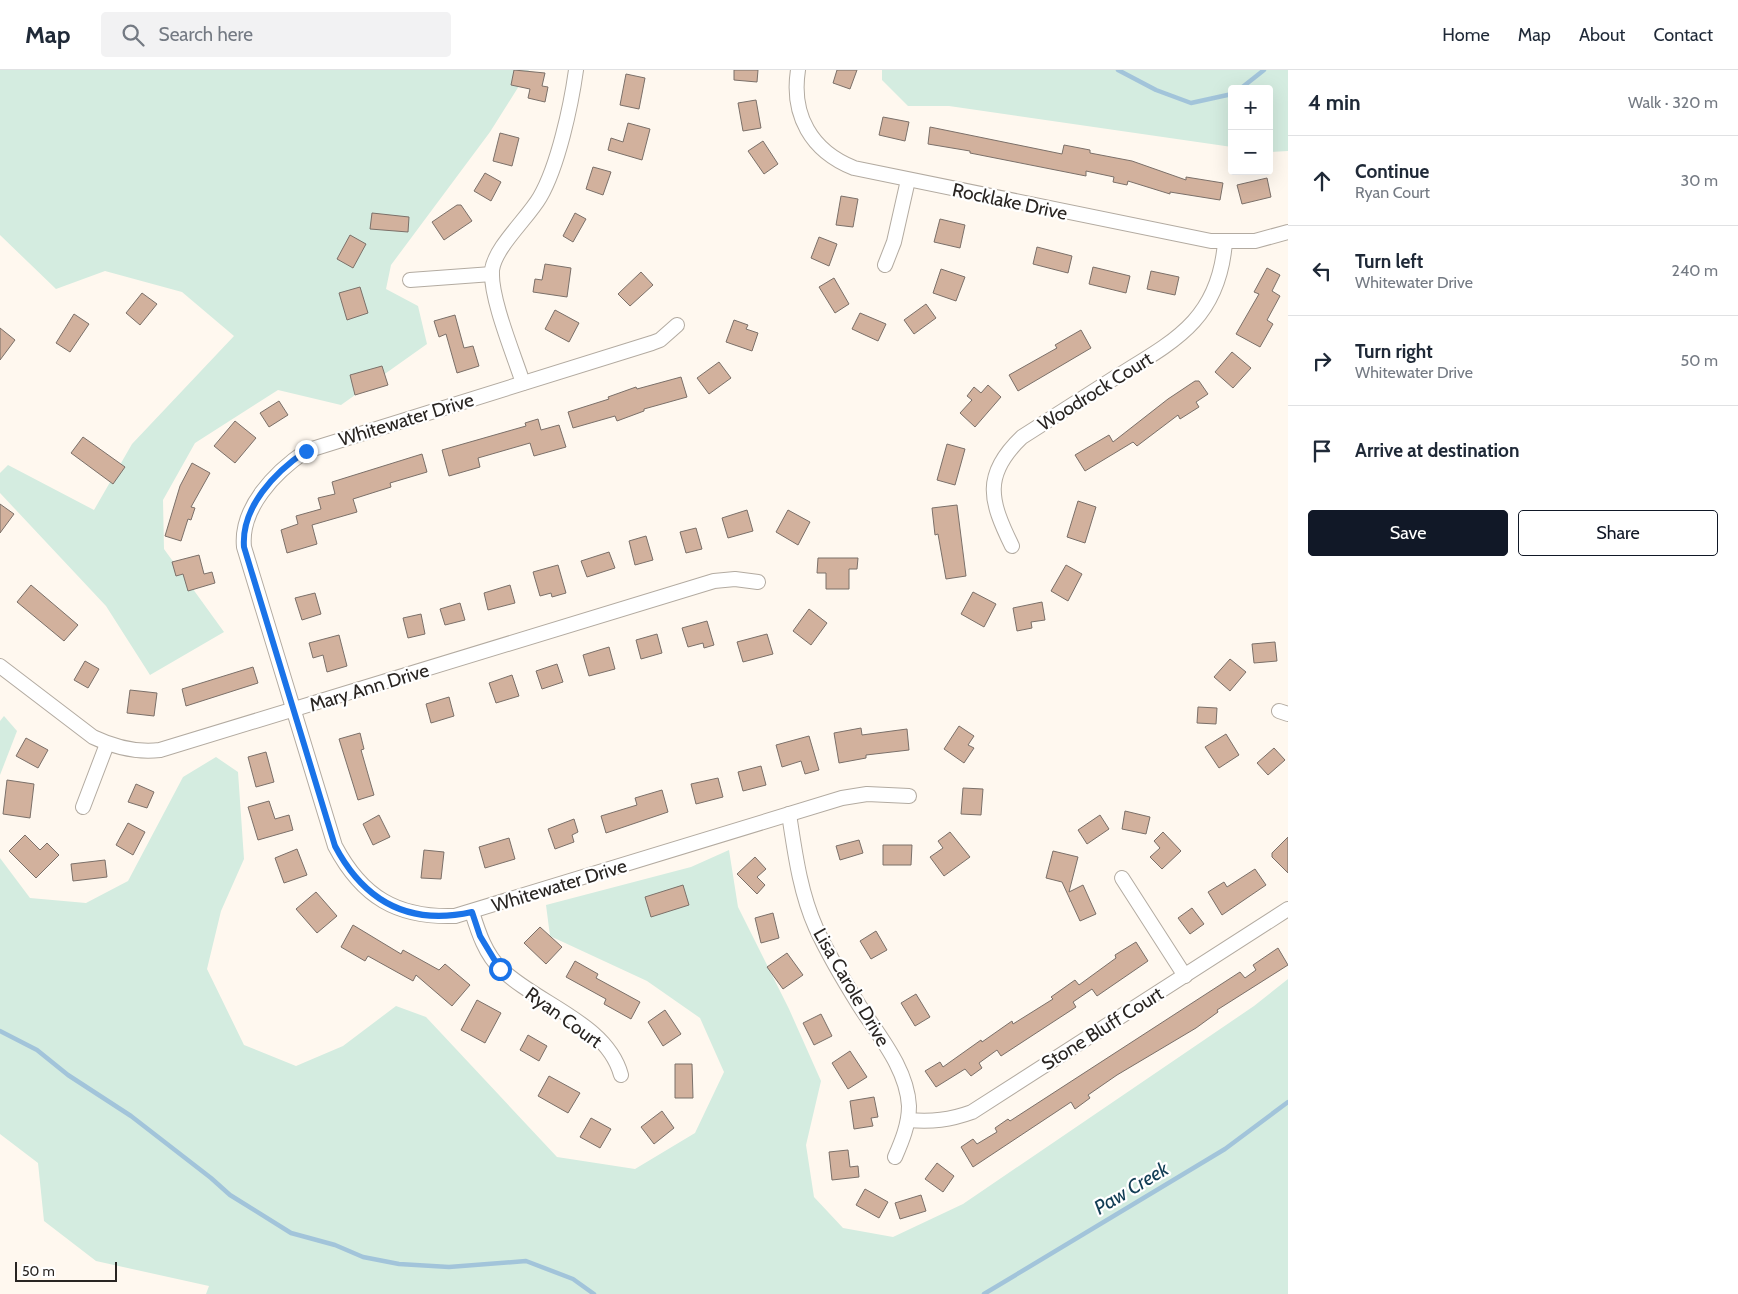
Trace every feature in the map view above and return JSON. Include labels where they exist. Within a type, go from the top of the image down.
[{"type":"street","points":[[523,383],[499,309],[492,274],[500,251],[539,199],[547,183],[563,129],[576,70]]},
{"type":"street","name":"Rocklake Drive","points":[[798,70],[796,100],[811,135],[826,153],[854,168],[1182,237],[1225,242],[1255,241],[1288,232]]},
{"type":"street","points":[[884,265],[894,242],[908,180]]},
{"type":"street","name":"Woodrock Court","points":[[1012,546],[996,513],[993,495],[997,472],[1010,448],[1022,436],[1182,333],[1205,307],[1215,289],[1223,267],[1225,242]]},
{"type":"street","points":[[410,280],[492,274]]},
{"type":"street","name":"Whitewater Drive","points":[[678,325],[652,343],[306,451],[291,461],[258,499],[246,518],[243,534],[244,547],[335,846],[346,868],[360,884],[378,899],[400,910],[420,915],[455,916],[842,798],[867,794],[909,796]]},
{"type":"street","name":"Mary Ann Drive","points":[[0,666],[74,724],[107,744],[130,750],[160,750],[293,711],[714,581],[735,579],[758,582]]},
{"type":"street","points":[[84,807],[107,744]]},
{"type":"street","name":"Lisa Carole Drive","points":[[789,814],[799,877],[810,912],[852,994],[898,1067],[906,1084],[908,1120],[903,1140],[895,1157]]},
{"type":"street","points":[[1122,878],[1184,976]]},
{"type":"street","name":"Stone Bluff Court","points":[[908,1120],[933,1122],[955,1118],[972,1112],[1288,909]]},
{"type":"street","name":"Ryan Court","points":[[472,912],[480,936],[500,969],[593,1034],[617,1060],[622,1075]]},
{"type":"green space","points":[[0,70],[529,70],[490,132],[391,265],[386,289],[418,306],[427,344],[341,405],[278,390],[195,443],[163,500],[164,549],[224,632],[150,675],[106,606],[0,493],[0,473],[8,465],[94,510],[132,444],[234,336],[182,292],[105,271],[56,289],[0,235]]},
{"type":"green space","points":[[882,70],[1288,70],[1288,151],[1273,152],[1273,85],[1228,85],[1228,146],[949,106],[908,106],[882,80]]},
{"type":"green space","points":[[4,716],[17,731],[0,775],[0,721]]},
{"type":"green space","points":[[216,757],[238,772],[244,859],[221,911],[207,969],[244,1045],[296,1066],[343,1046],[396,1006],[426,1017],[557,1157],[635,1169],[695,1133],[724,1072],[700,1018],[647,981],[550,936],[546,905],[691,867],[729,850],[738,907],[789,1009],[821,1081],[806,1145],[814,1197],[843,1228],[893,1237],[963,1204],[1254,1006],[1288,979],[1288,1294],[206,1294],[209,1286],[96,1261],[44,1221],[38,1163],[0,1134],[0,858],[30,898],[86,903],[128,881],[183,777]]},
{"type":"building","points":[[514,70],[545,73],[542,86],[548,87],[545,102],[528,98],[530,89],[511,85]]},
{"type":"building","points":[[734,70],[758,70],[757,82],[734,80]]},
{"type":"building","points":[[837,70],[857,70],[850,89],[833,83]]},
{"type":"building","points":[[626,74],[645,78],[639,109],[620,105]]},
{"type":"building","points":[[756,100],[761,128],[743,131],[738,103]]},
{"type":"building","points":[[883,117],[909,122],[905,141],[879,135]]},
{"type":"building","points":[[628,123],[650,129],[642,160],[608,150],[611,138],[623,142]]},
{"type":"building","points":[[930,127],[1062,154],[1064,145],[1090,150],[1090,153],[1132,161],[1186,180],[1186,177],[1223,183],[1220,200],[1170,192],[1170,194],[1128,181],[1127,185],[1113,182],[1114,177],[1086,171],[1086,176],[928,144]]},
{"type":"building","points":[[500,133],[519,138],[512,166],[493,161]]},
{"type":"building","points":[[763,141],[778,164],[764,174],[748,151]]},
{"type":"building","points":[[593,167],[611,172],[603,195],[586,189]]},
{"type":"building","points":[[485,173],[501,182],[491,201],[474,191]]},
{"type":"building","points":[[1267,178],[1271,197],[1242,204],[1237,185]]},
{"type":"building","points":[[841,196],[858,199],[853,227],[836,225]]},
{"type":"building","points":[[457,205],[461,205],[472,221],[444,240],[432,222]]},
{"type":"building","points":[[372,213],[409,217],[408,232],[370,229]]},
{"type":"building","points":[[575,213],[586,219],[573,242],[563,236]]},
{"type":"building","points":[[940,219],[965,225],[960,248],[934,242]]},
{"type":"building","points":[[350,235],[366,244],[353,268],[337,259]]},
{"type":"building","points":[[819,237],[837,244],[829,266],[811,258]]},
{"type":"building","points":[[1037,247],[1072,256],[1068,273],[1033,264]]},
{"type":"building","points":[[545,264],[571,268],[567,297],[533,292],[535,279],[542,280]]},
{"type":"building","points":[[1093,267],[1130,276],[1126,293],[1089,284]]},
{"type":"building","points":[[1267,268],[1280,275],[1272,291],[1280,296],[1267,320],[1273,324],[1260,347],[1236,334],[1259,294],[1254,292]]},
{"type":"building","points":[[941,269],[965,277],[956,301],[933,293]]},
{"type":"building","points":[[1151,271],[1179,277],[1175,295],[1147,289]]},
{"type":"building","points":[[641,272],[653,285],[630,306],[618,294]]},
{"type":"building","points":[[834,278],[849,304],[835,313],[819,287]]},
{"type":"building","points":[[360,287],[368,313],[347,320],[339,293]]},
{"type":"building","points":[[142,293],[157,304],[140,325],[126,313]]},
{"type":"building","points":[[926,304],[936,318],[914,334],[904,320]]},
{"type":"building","points":[[555,310],[579,323],[569,342],[545,329]]},
{"type":"building","points":[[860,313],[886,324],[878,341],[852,329]]},
{"type":"building","points":[[74,314],[89,324],[70,352],[56,343]]},
{"type":"building","points":[[455,315],[464,348],[473,346],[479,366],[457,373],[446,334],[439,337],[434,321]]},
{"type":"building","points":[[734,320],[748,325],[746,329],[758,333],[752,351],[726,342]]},
{"type":"building","points":[[0,328],[15,340],[0,360]]},
{"type":"building","points":[[1081,330],[1091,348],[1018,391],[1009,375],[1057,348],[1055,345]]},
{"type":"building","points":[[1232,352],[1251,368],[1233,388],[1215,372]]},
{"type":"building","points":[[719,362],[731,378],[709,394],[697,378]]},
{"type":"building","points":[[382,366],[388,385],[355,395],[350,375]]},
{"type":"building","points":[[681,377],[687,397],[644,409],[644,411],[617,421],[615,416],[573,428],[568,412],[609,399],[608,397],[636,387],[637,389]]},
{"type":"building","points":[[1195,381],[1199,381],[1208,394],[1196,402],[1199,407],[1180,419],[1178,415],[1137,446],[1133,442],[1085,471],[1075,455],[1109,435],[1113,442],[1168,399]]},
{"type":"building","points":[[988,385],[1001,397],[975,427],[960,413],[972,400],[967,396],[974,387],[981,393]]},
{"type":"building","points":[[279,401],[288,415],[269,427],[260,413]]},
{"type":"building","points":[[538,419],[541,430],[559,425],[566,447],[534,456],[530,443],[478,458],[480,467],[449,476],[442,450],[526,426],[525,423]]},
{"type":"building","points":[[235,421],[256,438],[235,463],[214,446]]},
{"type":"building","points":[[83,437],[125,467],[113,484],[71,453]]},
{"type":"building","points":[[947,444],[965,449],[955,485],[937,480]]},
{"type":"building","points":[[422,454],[427,472],[390,483],[391,487],[353,499],[357,512],[312,525],[317,544],[287,553],[281,530],[298,524],[296,516],[321,509],[318,498],[335,494],[332,482]]},
{"type":"building","points":[[192,463],[210,473],[191,507],[195,508],[191,520],[188,519],[181,541],[165,536],[180,486]]},
{"type":"building","points":[[1078,501],[1096,507],[1085,543],[1067,537]]},
{"type":"building","points":[[0,504],[14,514],[0,533]]},
{"type":"building","points":[[957,505],[966,576],[946,579],[938,534],[935,535],[932,508]]},
{"type":"building","points":[[747,510],[753,531],[728,538],[722,518]]},
{"type":"building","points":[[788,510],[810,522],[798,545],[776,532]]},
{"type":"building","points":[[696,528],[702,549],[686,553],[680,532]]},
{"type":"building","points":[[646,536],[653,560],[635,565],[629,541]]},
{"type":"building","points":[[609,552],[615,568],[587,577],[581,561]]},
{"type":"building","points":[[199,555],[204,574],[212,572],[215,583],[188,591],[183,574],[176,576],[172,562]]},
{"type":"building","points":[[818,558],[858,558],[857,569],[849,569],[849,589],[826,589],[826,573],[817,573]]},
{"type":"building","points":[[558,565],[566,593],[552,597],[551,593],[540,596],[533,572]]},
{"type":"building","points":[[1066,565],[1082,574],[1068,601],[1051,591]]},
{"type":"building","points":[[31,585],[78,625],[64,641],[17,602]]},
{"type":"building","points":[[510,585],[515,603],[488,610],[484,593]]},
{"type":"building","points":[[973,592],[996,604],[984,627],[961,614]]},
{"type":"building","points":[[315,593],[321,614],[302,620],[295,598]]},
{"type":"building","points":[[1042,602],[1045,620],[1031,622],[1032,628],[1017,631],[1013,608]]},
{"type":"building","points":[[460,603],[465,620],[445,625],[440,609]]},
{"type":"building","points":[[809,609],[827,623],[811,645],[793,631]]},
{"type":"building","points":[[421,614],[425,634],[408,638],[403,618]]},
{"type":"building","points":[[707,621],[714,645],[704,648],[703,643],[688,647],[682,628]]},
{"type":"building","points":[[657,634],[662,653],[641,659],[636,640]]},
{"type":"building","points":[[767,634],[773,654],[743,662],[737,642]]},
{"type":"building","points":[[339,635],[347,666],[327,672],[323,655],[313,658],[309,643]]},
{"type":"building","points":[[1275,642],[1277,661],[1254,663],[1252,644]]},
{"type":"building","points":[[609,647],[615,669],[589,676],[583,655]]},
{"type":"building","points":[[1230,659],[1246,672],[1230,691],[1214,677]]},
{"type":"building","points":[[85,661],[99,669],[88,688],[74,680]]},
{"type":"building","points":[[557,664],[563,682],[542,689],[536,671]]},
{"type":"building","points":[[253,667],[258,683],[186,706],[182,689]]},
{"type":"building","points":[[512,675],[519,696],[496,703],[489,683]]},
{"type":"building","points":[[130,690],[157,693],[154,716],[127,713]]},
{"type":"building","points":[[449,697],[454,716],[431,723],[426,704]]},
{"type":"building","points":[[1198,707],[1217,708],[1216,724],[1197,723]]},
{"type":"building","points":[[959,726],[974,736],[968,745],[974,748],[964,763],[944,749]]},
{"type":"building","points":[[861,728],[862,735],[907,729],[909,750],[866,755],[866,758],[839,763],[834,733]]},
{"type":"building","points":[[360,733],[364,749],[361,750],[374,795],[358,800],[339,739]]},
{"type":"building","points":[[1226,734],[1239,755],[1219,768],[1205,747]]},
{"type":"building","points":[[809,736],[819,770],[805,774],[801,761],[782,767],[776,745]]},
{"type":"building","points":[[26,738],[48,750],[38,768],[16,756]]},
{"type":"building","points":[[1274,748],[1285,760],[1268,775],[1257,763]]},
{"type":"building","points":[[266,752],[274,782],[256,787],[248,757]]},
{"type":"building","points":[[761,766],[766,785],[743,791],[738,772]]},
{"type":"building","points":[[718,778],[723,797],[696,804],[691,784]]},
{"type":"building","points":[[7,780],[34,784],[30,818],[3,814]]},
{"type":"building","points":[[136,784],[154,792],[147,808],[128,802]]},
{"type":"building","points":[[963,788],[983,789],[981,815],[961,814]]},
{"type":"building","points":[[662,790],[668,812],[606,833],[601,816],[637,805],[635,798]]},
{"type":"building","points":[[269,801],[275,819],[289,815],[293,830],[258,840],[248,807]]},
{"type":"building","points":[[1125,811],[1150,817],[1146,834],[1122,829]]},
{"type":"building","points":[[379,815],[390,837],[373,845],[363,824]]},
{"type":"building","points":[[1100,815],[1109,829],[1087,844],[1078,830]]},
{"type":"building","points":[[574,819],[578,832],[572,835],[574,842],[555,849],[548,829]]},
{"type":"building","points":[[128,823],[145,832],[133,855],[116,845]]},
{"type":"building","points":[[950,832],[970,857],[944,876],[930,857],[943,848],[938,841]]},
{"type":"building","points":[[1163,832],[1181,851],[1162,869],[1150,857],[1160,848],[1154,841]]},
{"type":"building","points":[[25,835],[40,850],[47,843],[59,855],[36,878],[9,851]]},
{"type":"building","points":[[1288,837],[1288,873],[1272,857],[1272,853]]},
{"type":"building","points":[[509,838],[515,859],[485,868],[479,847]]},
{"type":"building","points":[[859,840],[863,853],[840,860],[836,846]]},
{"type":"building","points":[[883,845],[912,845],[911,865],[883,865]]},
{"type":"building","points":[[297,849],[307,875],[284,883],[275,858]]},
{"type":"building","points":[[424,850],[444,852],[441,879],[421,878]]},
{"type":"building","points":[[1053,851],[1078,857],[1069,892],[1083,885],[1096,914],[1080,921],[1062,882],[1046,878]]},
{"type":"building","points":[[755,857],[766,869],[757,877],[765,885],[757,894],[737,874]]},
{"type":"building","points":[[105,860],[107,877],[73,881],[71,864]]},
{"type":"building","points":[[1255,869],[1266,885],[1222,915],[1208,892],[1224,882],[1227,887]]},
{"type":"building","points":[[683,885],[689,905],[651,917],[645,897]]},
{"type":"building","points":[[316,892],[337,916],[317,933],[296,909]]},
{"type":"building","points":[[1192,908],[1204,924],[1190,934],[1178,918]]},
{"type":"building","points":[[773,913],[779,938],[761,943],[755,918]]},
{"type":"building","points":[[353,925],[401,954],[403,950],[439,970],[445,964],[470,985],[452,1006],[416,975],[413,981],[368,956],[365,961],[341,947]]},
{"type":"building","points":[[540,927],[562,947],[546,964],[524,943]]},
{"type":"building","points":[[876,931],[887,950],[871,959],[860,941]]},
{"type":"building","points":[[1136,942],[1148,961],[1097,996],[1092,989],[1073,1002],[1076,1007],[1001,1056],[997,1050],[979,1063],[982,1068],[971,1076],[965,1069],[936,1087],[925,1071],[940,1062],[943,1067],[981,1040],[982,1042],[1012,1021],[1013,1024],[1053,999],[1051,997],[1075,980],[1079,985],[1116,958],[1115,955]]},
{"type":"building","points":[[1278,948],[1288,965],[1217,1010],[1218,1012],[1196,1028],[1117,1075],[1088,1095],[1090,1098],[1075,1109],[1071,1102],[973,1167],[961,1147],[973,1139],[977,1144],[997,1132],[995,1128],[1008,1119],[1010,1121],[1240,972],[1245,978],[1256,970],[1253,965]]},
{"type":"building","points":[[787,953],[803,975],[783,989],[767,967]]},
{"type":"building","points":[[575,961],[598,974],[596,978],[640,1002],[631,1019],[604,1004],[606,999],[566,977]]},
{"type":"building","points":[[916,994],[930,1017],[915,1026],[901,1003]]},
{"type":"building","points":[[477,1000],[501,1013],[485,1043],[461,1030]]},
{"type":"building","points":[[665,1010],[681,1034],[663,1046],[648,1022]]},
{"type":"building","points":[[821,1014],[832,1036],[814,1045],[803,1023]]},
{"type":"building","points":[[528,1035],[547,1046],[539,1061],[520,1050]]},
{"type":"building","points":[[850,1051],[867,1077],[848,1089],[832,1063]]},
{"type":"building","points":[[675,1064],[692,1064],[693,1098],[675,1098]]},
{"type":"building","points":[[549,1076],[580,1093],[568,1113],[538,1096]]},
{"type":"building","points":[[874,1097],[878,1117],[871,1118],[873,1126],[854,1129],[850,1101]]},
{"type":"building","points":[[662,1111],[674,1128],[654,1144],[641,1127]]},
{"type":"building","points":[[591,1118],[611,1129],[600,1148],[580,1137]]},
{"type":"building","points":[[848,1150],[850,1167],[858,1166],[859,1177],[832,1180],[829,1152]]},
{"type":"building","points":[[937,1163],[954,1176],[943,1192],[925,1179]]},
{"type":"building","points":[[865,1189],[888,1202],[879,1218],[856,1205]]},
{"type":"building","points":[[921,1195],[926,1211],[900,1219],[895,1203]]},
{"type":"waterway","points":[[1118,70],[1156,90],[1191,103],[1228,95]]},
{"type":"waterway","points":[[1245,85],[1264,70]]},
{"type":"waterway","points":[[0,1031],[37,1050],[68,1075],[131,1116],[230,1195],[291,1233],[335,1245],[363,1257],[399,1264],[449,1267],[526,1261],[573,1279],[594,1294]]},
{"type":"waterway","name":"Paw Creek","points":[[984,1294],[1225,1149],[1288,1102]]},
{"type":"route","points":[[306,451],[291,461],[258,499],[246,518],[243,534],[244,547],[335,846],[346,868],[360,884],[378,899],[400,910],[420,915],[438,916],[455,916],[472,912],[480,936],[493,961],[500,969]]}]
